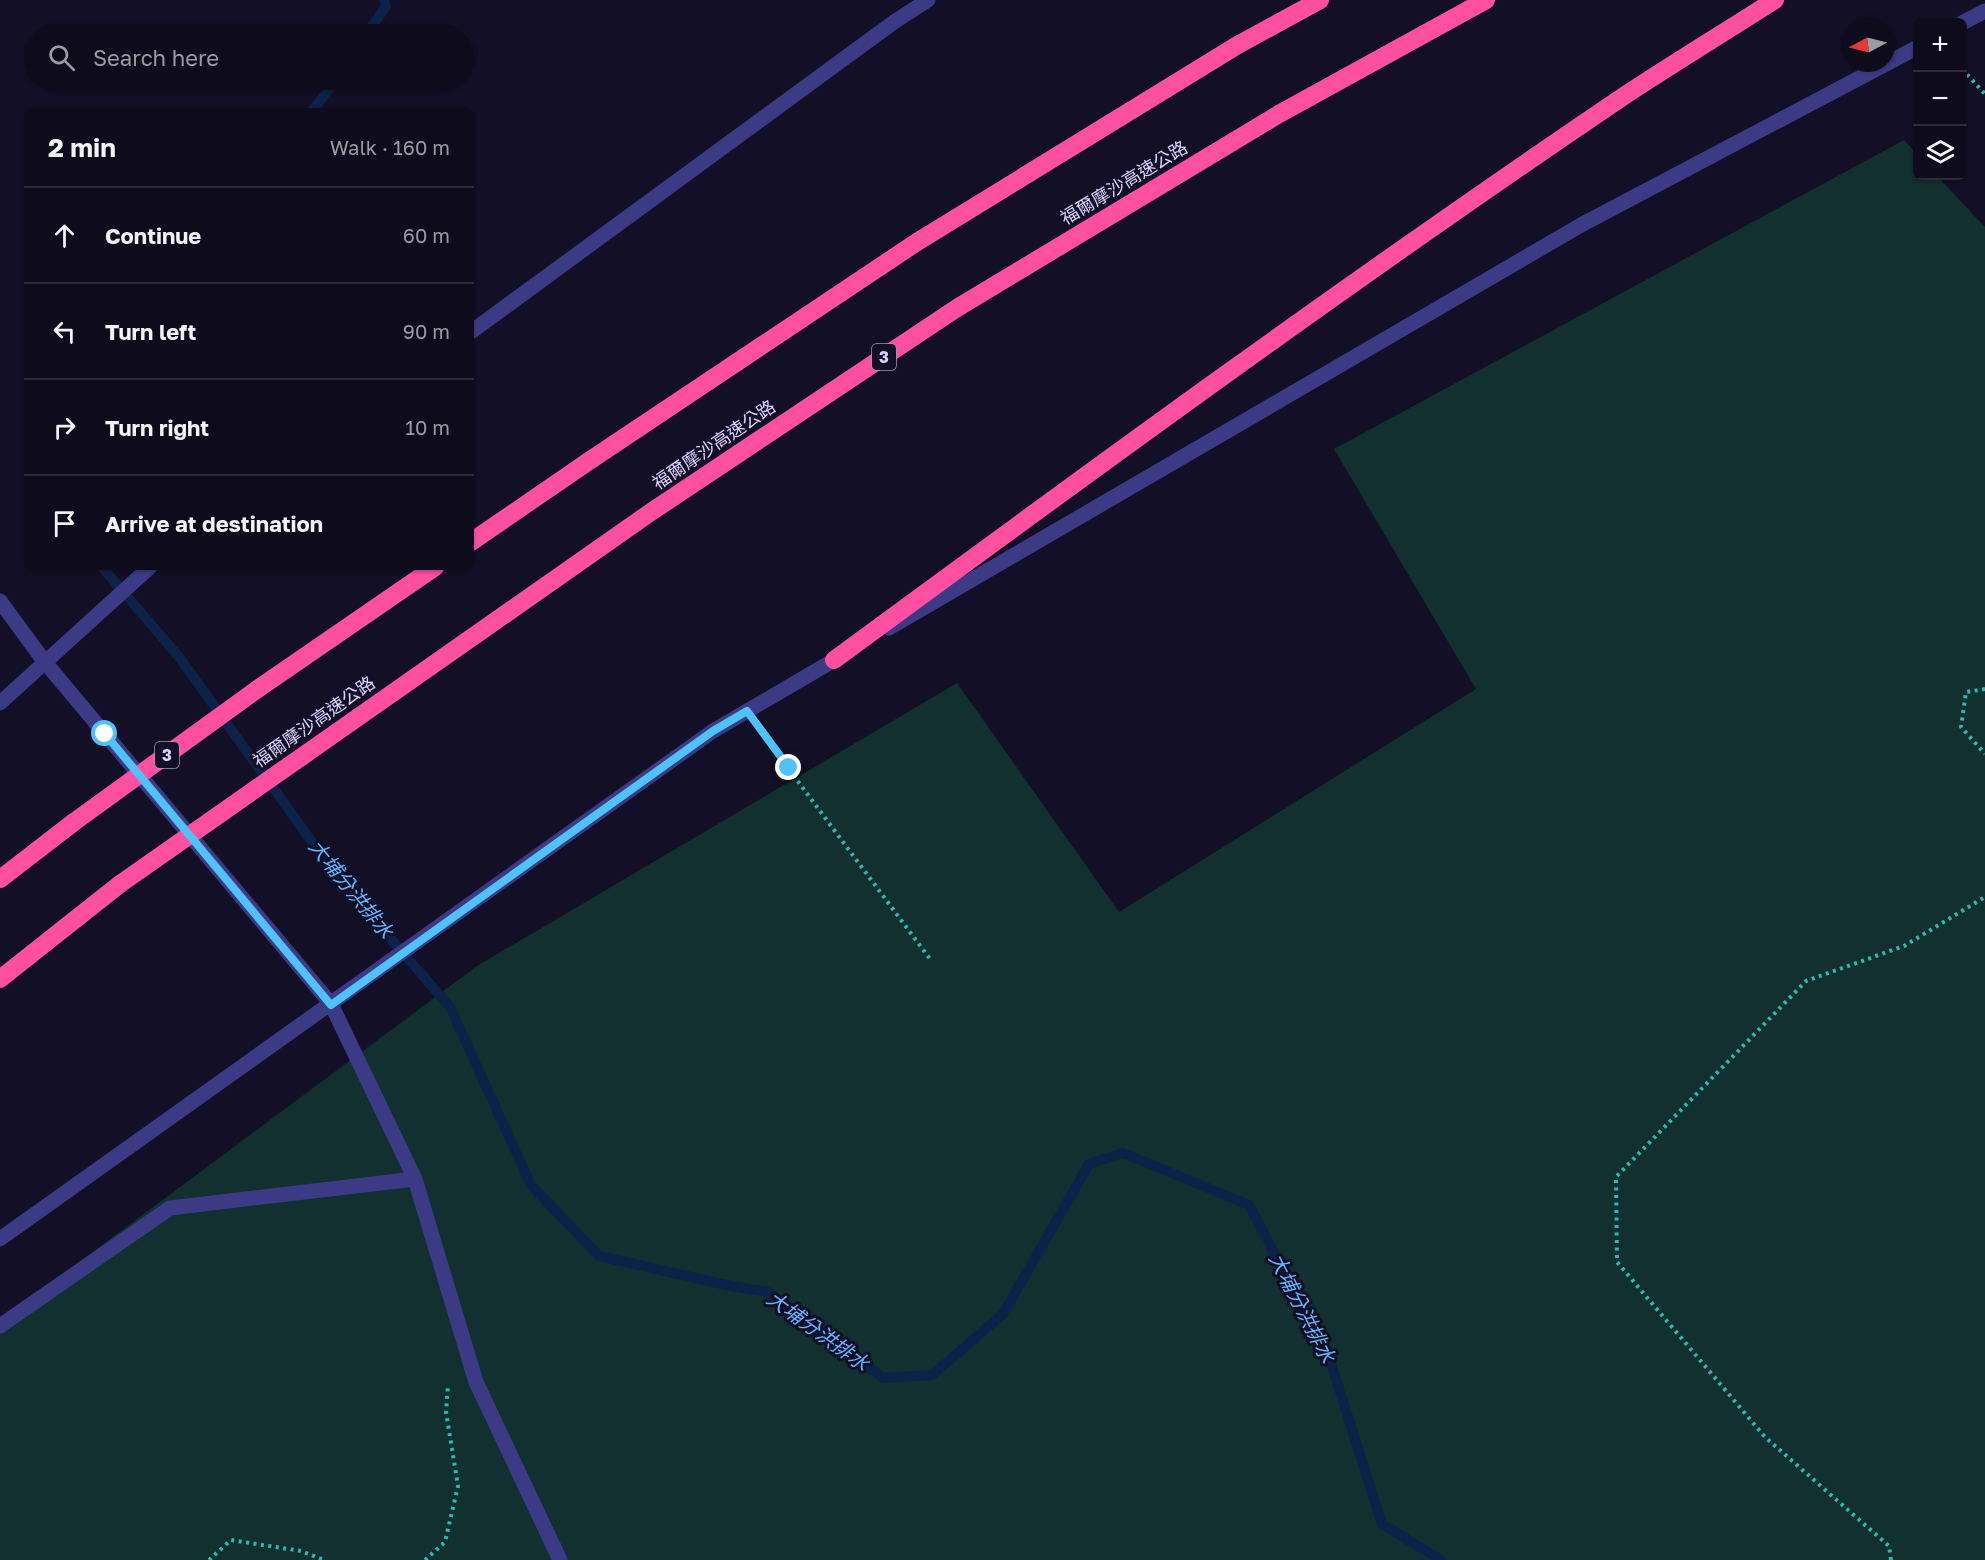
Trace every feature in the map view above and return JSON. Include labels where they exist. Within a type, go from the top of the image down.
[{"type":"highway","points":[[474,540],[917,242],[1236,46],[1320,0]]},
{"type":"highway","name":"福爾摩沙高速公路","points":[[0,979],[120,884],[651,512],[957,308],[1279,114],[1486,0]]},
{"type":"highway","points":[[834,660],[1374,268],[1626,94],[1775,0]]},
{"type":"highway","name":"3","points":[[0,879],[74,822],[259,688],[431,570]]},
{"type":"street","points":[[474,330],[894,22],[928,0]]},
{"type":"street","points":[[1967,20],[1985,11]]},
{"type":"street","points":[[0,1239],[713,731],[1581,225],[1913,49]]},
{"type":"street","points":[[0,702],[147,570]]},
{"type":"street","points":[[0,601],[44,662],[331,1005],[415,1179],[476,1382],[560,1560]]},
{"type":"street","points":[[0,1326],[170,1208],[415,1179]]},
{"type":"path","points":[[1965,72],[1985,94]]},
{"type":"path","points":[[1985,689],[1966,692],[1961,727],[1985,754]]},
{"type":"path","points":[[747,711],[930,959]]},
{"type":"path","points":[[1891,1560],[1889,1546],[1765,1437],[1617,1262],[1616,1177],[1806,981],[1904,946],[1985,897]]},
{"type":"path","points":[[425,1560],[445,1542],[458,1486],[446,1412],[450,1376]]},
{"type":"path","points":[[208,1560],[231,1540],[301,1551],[324,1560]]},
{"type":"green space","points":[[1904,140],[1913,150],[1913,180],[1941,180],[1985,227],[1985,1560],[0,1560],[0,1321],[477,966],[957,683],[1119,912],[1476,689],[1334,449]]},
{"type":"waterway","name":"大埔分洪排水","points":[[374,24],[386,6],[384,0]]},
{"type":"waterway","name":"大埔分洪排水","points":[[314,108],[328,90]]},
{"type":"waterway","name":"大埔分洪排水","points":[[105,570],[179,657],[338,878],[450,1007],[531,1185],[599,1256],[731,1286],[768,1292],[883,1378],[932,1375],[1003,1314],[1089,1164],[1123,1153],[1249,1205],[1330,1360],[1382,1524],[1441,1560]]},
{"type":"route","points":[[105,734],[331,1005],[713,731],[747,711],[789,768]]}]
